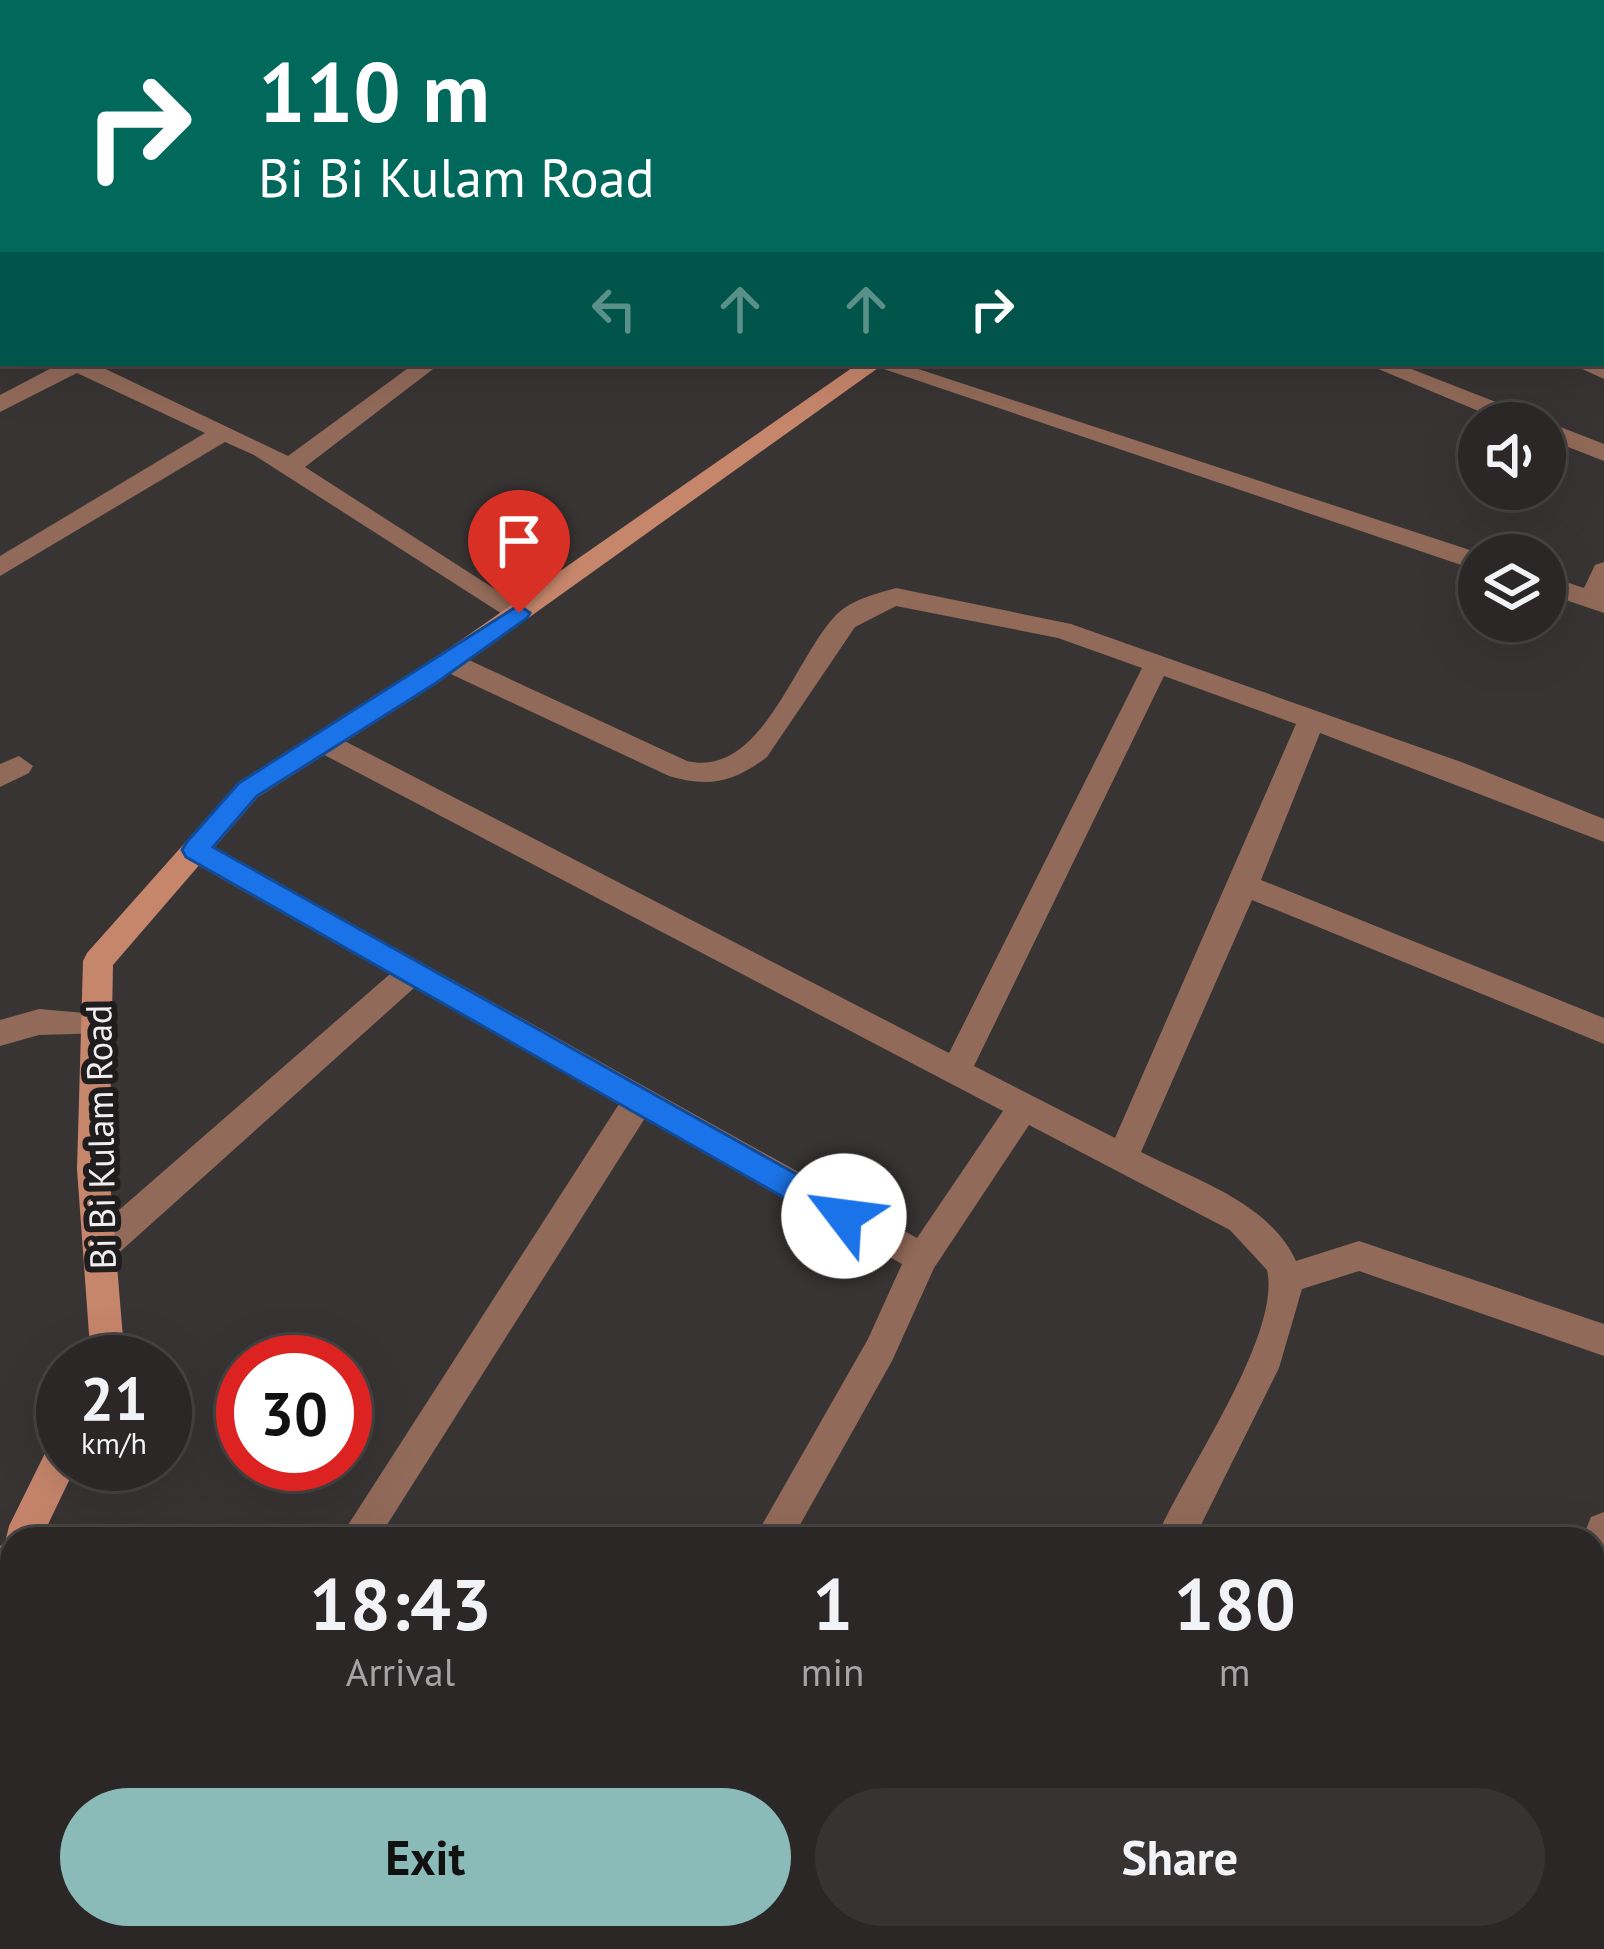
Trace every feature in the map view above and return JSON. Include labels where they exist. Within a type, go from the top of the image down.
[{"type":"street","points":[[0,405],[70,366]]},
{"type":"street","points":[[81,366],[289,467],[519,613]]},
{"type":"street","points":[[289,467],[426,366]]},
{"type":"street","name":"Bi Bi Kulam Road","points":[[106,1335],[93,1169],[98,961],[248,790],[449,662],[871,366]]},
{"type":"street","points":[[884,366],[1458,555]]},
{"type":"street","points":[[1383,366],[1474,402]]},
{"type":"street","points":[[0,568],[224,432]]},
{"type":"street","points":[[1566,438],[1604,453]]},
{"type":"street","points":[[1566,591],[1598,602],[1604,571]]},
{"type":"street","points":[[449,662],[679,769],[711,776],[742,764],[766,740],[846,621],[869,604],[896,597],[1043,625],[1312,719],[1604,831]]},
{"type":"street","points":[[955,1073],[1157,664]]},
{"type":"street","points":[[1122,1159],[1312,719]]},
{"type":"street","points":[[323,742],[1242,1220],[1266,1241],[1286,1279],[1282,1322],[1180,1527]]},
{"type":"street","points":[[195,850],[922,1258]]},
{"type":"street","points":[[1244,885],[1604,1031]]},
{"type":"street","points":[[100,1248],[412,972]]},
{"type":"street","points":[[0,1033],[39,1022],[97,1024]]},
{"type":"street","points":[[365,1527],[640,1099]]},
{"type":"street","points":[[779,1527],[880,1350],[922,1258],[1022,1107]]},
{"type":"street","points":[[1286,1279],[1359,1256],[1604,1340]]},
{"type":"street","points":[[28,1527],[45,1491]]},
{"type":"route","points":[[519,613],[248,790],[195,850],[844,1216]]}]
